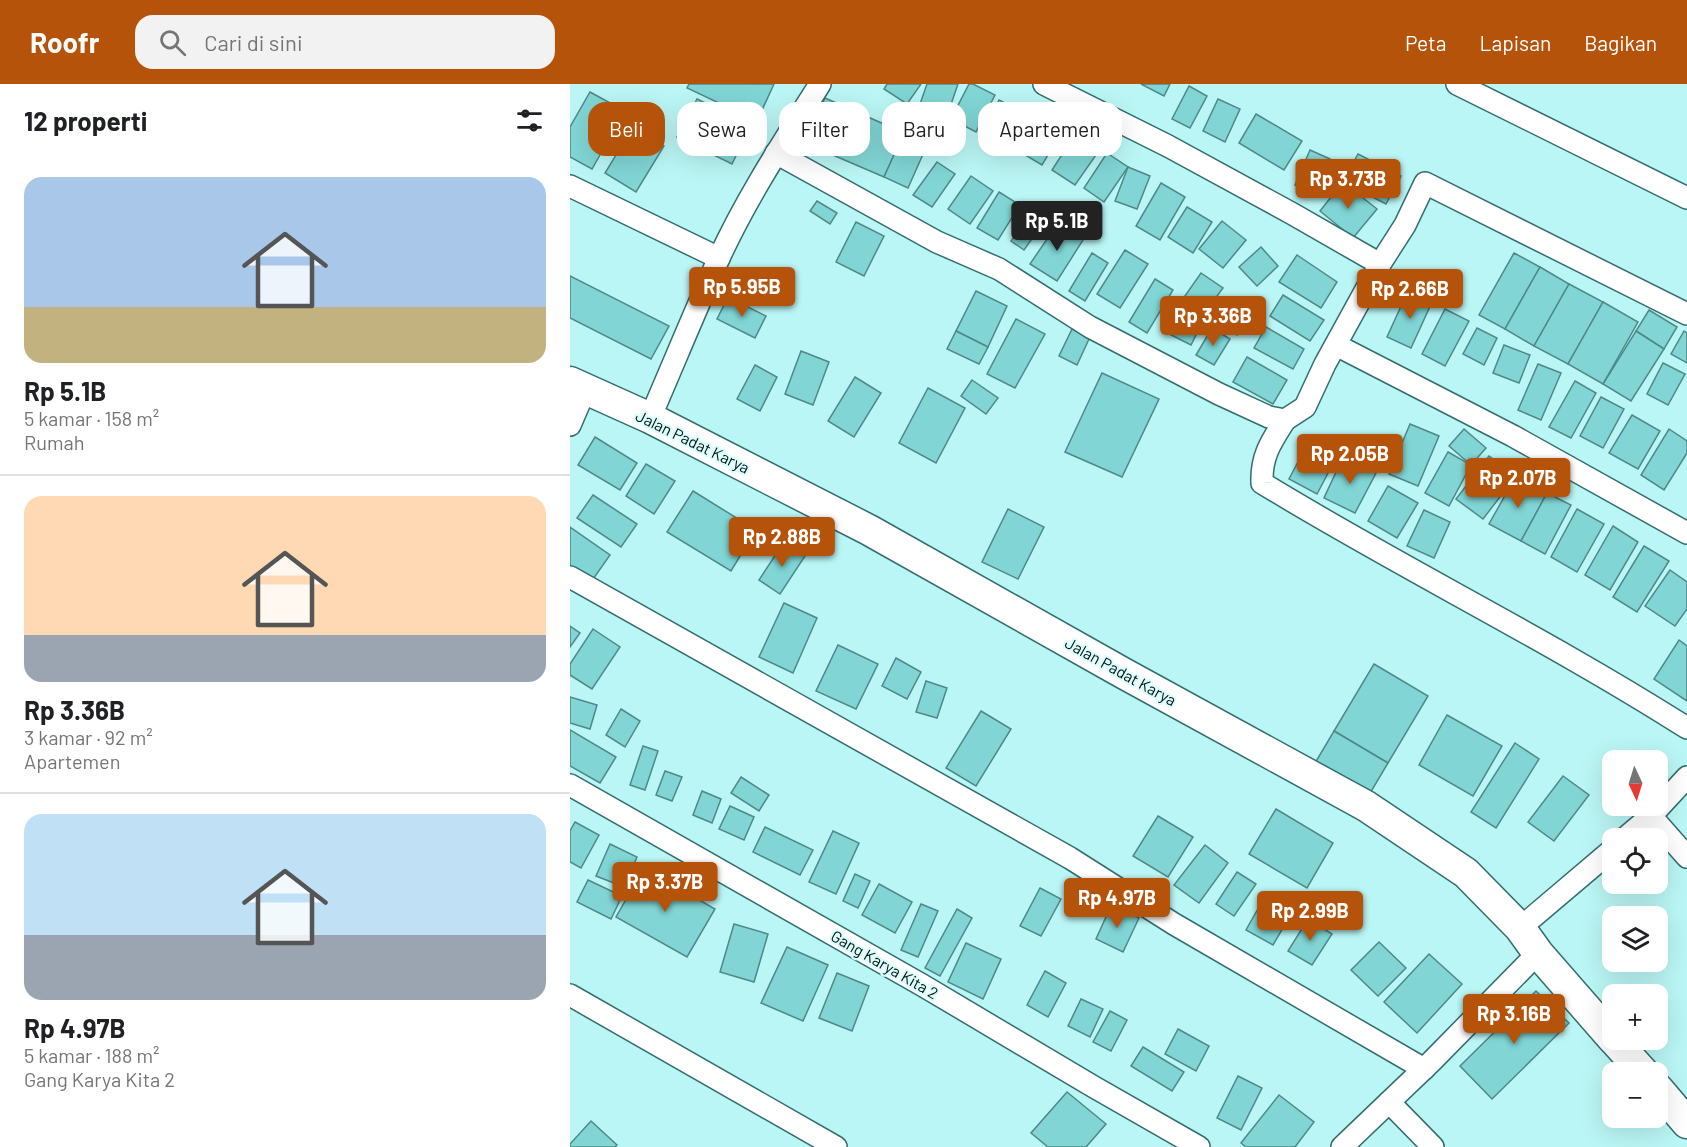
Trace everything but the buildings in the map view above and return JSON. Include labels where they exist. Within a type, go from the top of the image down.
[{"type":"street","points":[[650,418],[719,258],[749,199],[820,84]]},
{"type":"street","points":[[1044,84],[1167,146],[1380,264]]},
{"type":"street","points":[[1457,84],[1687,198]]},
{"type":"street","points":[[776,153],[937,243],[999,269],[1090,327],[1219,394],[1269,417],[1286,420]]},
{"type":"street","points":[[1687,314],[1425,183],[1405,225],[1380,264],[1305,407],[1286,420],[1272,441],[1262,468],[1262,483],[1329,525],[1557,649],[1687,728]]},
{"type":"street","points":[[570,186],[719,258]]},
{"type":"street","points":[[1336,345],[1513,436],[1687,533]]},
{"type":"street","points":[[570,425],[578,386]]},
{"type":"street","name":"Jalan Padat Karya","points":[[578,386],[650,418],[869,530],[1366,806],[1466,873],[1520,928],[1538,953],[1602,1026]]},
{"type":"street","points":[[570,577],[1070,858],[1174,924],[1424,1068]]},
{"type":"street","points":[[1668,798],[1687,777]]},
{"type":"street","name":"Gang Karya Kita 2","points":[[570,785],[922,985],[1199,1147]]},
{"type":"street","points":[[1637,828],[1651,816],[1687,857]]},
{"type":"street","points":[[1520,928],[1602,858]]},
{"type":"street","points":[[1342,1147],[1538,953]]},
{"type":"street","points":[[570,995],[836,1147]]},
{"type":"street","name":"Jalan Padat Karya","points":[[1623,1050],[1634,1062]]},
{"type":"street","points":[[1668,1101],[1687,1123]]},
{"type":"street","points":[[1389,1102],[1434,1147]]}]
